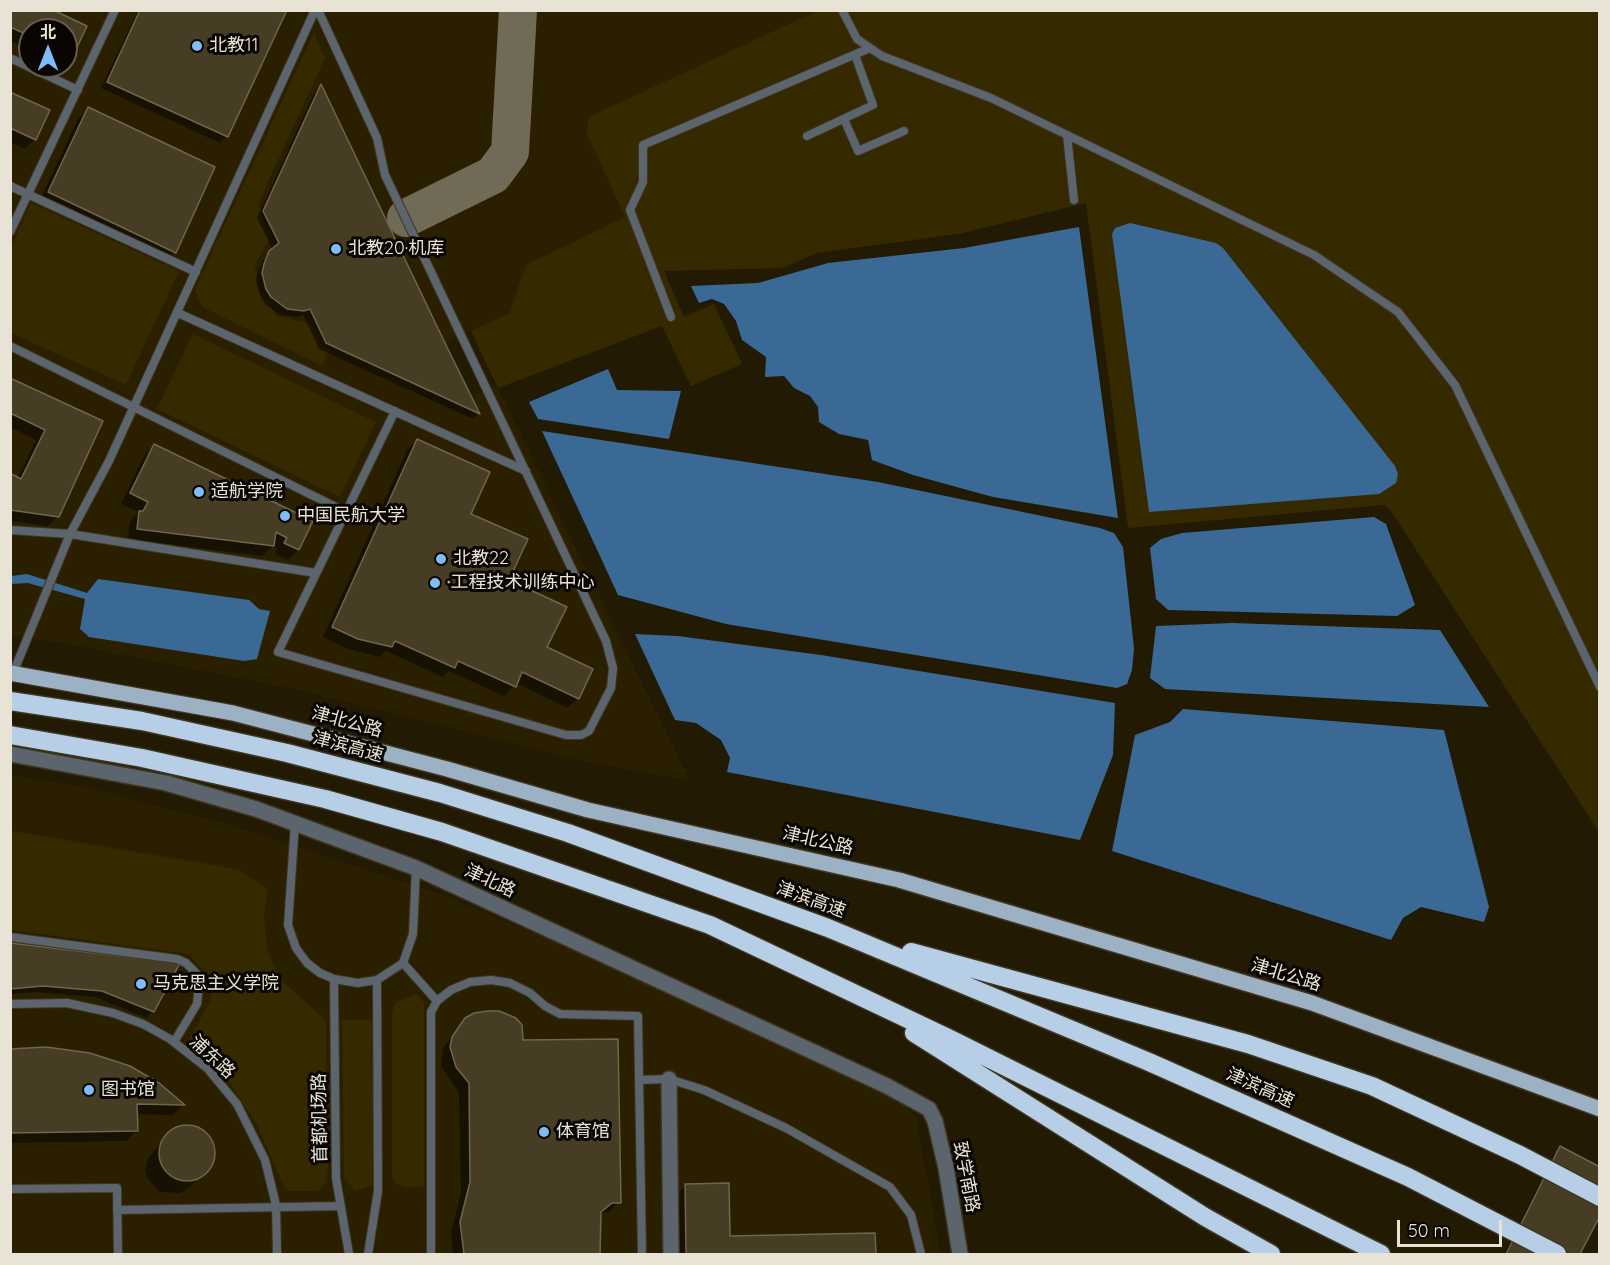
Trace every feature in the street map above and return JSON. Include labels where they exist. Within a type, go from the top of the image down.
[{"type":"highway","name":"津滨高速","points":[[10,701],[142,721],[287,753],[440,793],[568,833],[828,928],[1149,1062],[1408,1177],[1557,1254]]},
{"type":"highway","points":[[10,735],[142,758],[273,787],[442,832],[710,925],[1381,1254]]},
{"type":"highway","points":[[828,928],[1248,1044],[1372,1086],[1520,1155],[1599,1197]]},
{"type":"highway","points":[[844,989],[1205,1218],[1271,1254]]},
{"type":"main road","name":"津北公路","points":[[12,668],[235,705],[453,762],[599,804],[898,870],[1312,995],[1599,1100]]},
{"type":"main road","name":"津北公路","points":[[12,668],[232,713],[447,769],[588,810],[899,880],[1312,1003],[1599,1108]]},
{"type":"street","name":"津北路","points":[[10,754],[166,783],[294,823],[416,868],[887,1086],[929,1109]]},
{"type":"street","points":[[669,1079],[671,1254]]},
{"type":"street","name":"致学南路","points":[[929,1109],[935,1121],[946,1168],[960,1254]]},
{"type":"lane","points":[[10,232],[115,10]]},
{"type":"lane","points":[[12,668],[70,534],[109,461],[316,10]]},
{"type":"lane","points":[[316,10],[376,138],[385,175],[526,471],[610,655],[613,668],[612,688],[590,731],[581,735],[566,735],[278,652],[395,411]]},
{"type":"lane","points":[[842,10],[857,39],[870,48],[991,98],[1314,255],[1398,312],[1455,385],[1599,687]]},
{"type":"lane","points":[[671,317],[630,210],[643,182],[643,145],[870,48]]},
{"type":"lane","points":[[807,136],[873,105],[855,55]]},
{"type":"lane","points":[[10,58],[78,90]]},
{"type":"lane","points":[[844,118],[858,151],[903,130]]},
{"type":"lane","points":[[1066,135],[1074,200]]},
{"type":"lane","points":[[10,186],[196,272]]},
{"type":"lane","points":[[178,313],[526,471]]},
{"type":"lane","points":[[10,346],[346,512]]},
{"type":"lane","points":[[10,530],[70,534],[316,573]]},
{"type":"lane","points":[[294,823],[288,926],[296,948],[307,963],[320,973],[334,979],[358,983],[377,980],[403,963],[411,948],[413,934],[416,868]]},
{"type":"lane","points":[[10,937],[177,959],[186,963],[197,974],[199,985],[197,1004],[174,1042]]},
{"type":"lane","points":[[403,963],[437,1001]]},
{"type":"lane","name":"首都机场路","points":[[334,979],[336,1178],[349,1254]]},
{"type":"lane","points":[[368,1254],[378,1191],[377,980]]},
{"type":"lane","points":[[431,1254],[429,1026],[431,1011],[437,1001],[470,982],[491,980],[510,983],[530,993],[545,1006],[560,1014],[638,1016],[642,1254]]},
{"type":"lane","name":"浦东路","points":[[10,1004],[52,1002],[98,1008],[142,1024],[174,1042],[218,1079],[245,1117],[265,1160],[276,1207],[277,1254]]},
{"type":"lane","points":[[639,1080],[669,1079],[704,1090],[786,1128],[890,1187],[911,1215],[921,1254]]},
{"type":"lane","points":[[10,1189],[117,1188],[118,1254]]},
{"type":"lane","points":[[117,1210],[341,1206]]},
{"type":"shaded area","points":[[11,11],[1599,11],[1599,832],[1391,511],[1384,505],[1128,528],[1086,203],[958,234],[817,253],[783,268],[664,271],[684,317],[714,304],[742,364],[691,386],[662,326],[498,388],[690,781],[572,759],[293,689],[68,644],[11,636]],"holes":[[[471,331],[497,387],[472,395],[445,344]]]},
{"type":"shaded area","points":[[817,11],[1599,11],[1599,832],[1391,511],[1384,505],[1128,528],[1086,203],[958,234],[817,253],[783,268],[664,271],[684,317],[714,304],[742,364],[691,386],[662,326],[498,388],[471,331],[510,313],[526,265],[625,217],[587,134],[589,117]]},
{"type":"shaded area","points":[[314,32],[325,58],[258,204],[269,240],[255,264],[259,290],[277,316],[312,324],[321,345],[330,350],[322,366],[202,307],[195,289]]},
{"type":"shaded area","points":[[31,203],[179,271],[126,385],[11,333],[11,247]]},
{"type":"shaded area","points":[[193,334],[376,422],[340,497],[157,409]]},
{"type":"shaded area","points":[[10,775],[86,787],[221,822],[441,894],[654,983],[741,1027],[900,1100],[916,1117],[941,1254],[11,1254]]},
{"type":"shaded area","points":[[11,831],[238,869],[268,889],[264,915],[267,950],[278,977],[326,1021],[328,1171],[324,1185],[319,1191],[286,1191],[256,1123],[231,1085],[188,1042],[212,997],[207,975],[189,954],[11,930]]},
{"type":"shaded area","points":[[417,994],[424,1003],[424,1186],[406,1188],[396,1184],[392,1175],[392,1013],[396,1002]]},
{"type":"shaded area","points":[[342,1020],[372,1020],[374,1177],[372,1186],[355,1191],[344,1177]]},
{"type":"water","points":[[1130,223],[1216,243],[1223,248],[1395,466],[1398,474],[1396,483],[1379,494],[1149,512],[1112,234],[1115,228]]},
{"type":"water","points":[[1079,227],[1118,518],[993,497],[913,475],[872,460],[868,440],[839,434],[819,422],[818,407],[810,396],[794,388],[784,376],[765,377],[766,357],[742,340],[736,321],[724,304],[712,299],[699,303],[691,286],[758,283],[828,263],[964,248]]},
{"type":"water","points":[[608,369],[617,390],[681,391],[669,439],[538,419],[529,402]]},
{"type":"water","points":[[542,431],[878,482],[1100,528],[1114,533],[1123,547],[1134,648],[1132,670],[1127,684],[1117,688],[726,624],[618,595]]},
{"type":"water","points":[[1374,517],[1386,524],[1415,605],[1397,616],[1168,610],[1156,599],[1150,548],[1161,539],[1182,533]]},
{"type":"water","points":[[27,574],[87,593],[98,579],[249,600],[259,609],[270,611],[257,659],[244,661],[89,637],[80,629],[85,599],[28,583],[11,584],[11,576]]},
{"type":"water","points":[[1232,623],[1440,630],[1489,707],[1165,689],[1150,678],[1156,626]]},
{"type":"water","points":[[635,634],[678,636],[821,655],[1115,703],[1113,755],[1080,840],[727,772],[730,758],[721,740],[696,723],[675,720]]},
{"type":"water","points":[[1183,709],[1444,730],[1489,907],[1484,922],[1421,907],[1403,918],[1391,940],[1112,851],[1135,735],[1170,722]]},
{"type":"building","points":[[10,10],[53,10],[70,18],[18,18],[18,31],[10,27]]},
{"type":"building","name":"北教11","points":[[140,10],[287,10],[228,137],[107,82]]},
{"type":"building","points":[[78,22],[87,26],[78,45]]},
{"type":"building","name":"北教20·机库","points":[[321,84],[480,414],[326,343],[310,309],[304,311],[287,309],[271,297],[266,289],[262,273],[264,264],[269,251],[279,243],[263,211]]},
{"type":"building","points":[[10,92],[50,110],[36,140],[10,128]]},
{"type":"building","points":[[88,107],[215,167],[176,253],[48,192]]},
{"type":"building","points":[[10,378],[103,421],[59,517],[10,510],[10,473],[21,479],[45,430],[10,413]]},
{"type":"building","name":"北教22","points":[[417,439],[490,472],[471,514],[528,539],[509,580],[567,607],[547,647],[593,669],[579,699],[522,672],[516,687],[458,661],[455,668],[395,641],[392,647],[358,639],[332,627]]},
{"type":"building","points":[[154,444],[313,521],[299,550],[284,543],[287,538],[276,532],[274,546],[137,529],[139,511],[143,511],[148,502],[130,493]]},
{"type":"building","points":[[10,943],[180,963],[154,1012],[102,991],[43,986],[10,989]]},
{"type":"building","name":"体育馆","points":[[499,1011],[516,1018],[522,1025],[523,1040],[618,1039],[621,1203],[612,1203],[601,1212],[600,1254],[464,1254],[460,1222],[470,1182],[469,1083],[456,1067],[450,1047],[452,1037],[465,1018],[474,1013]]},
{"type":"building","name":"图书馆","points":[[46,1047],[90,1053],[130,1066],[159,1083],[185,1105],[137,1104],[138,1131],[10,1133],[10,1049]]},
{"type":"building","points":[[187,1125],[202,1130],[210,1138],[215,1153],[210,1168],[202,1176],[187,1181],[172,1176],[164,1168],[159,1153],[164,1138],[172,1130]]},
{"type":"building","points":[[1560,1146],[1600,1167],[1600,1216],[1580,1254],[1506,1254]]},
{"type":"building","points":[[729,1183],[730,1236],[875,1233],[876,1254],[686,1254],[685,1184]]},
{"type":"taxiway","points":[[406,218],[493,175],[510,152],[518,10]]},
{"type":"place","name":"北教11","points":[[197,46]]},
{"type":"place","name":"北教20·机库","points":[[336,249]]},
{"type":"place","name":"适航学院","points":[[199,492]]},
{"type":"place","name":"中国民航大学","points":[[285,516]]},
{"type":"place","name":"北教22","points":[[441,559]]},
{"type":"place","name":"·工程技术训练中心","points":[[435,583]]},
{"type":"place","name":"马克思主义学院","points":[[141,984]]},
{"type":"place","name":"图书馆","points":[[89,1090]]},
{"type":"place","name":"体育馆","points":[[544,1132]]}]
